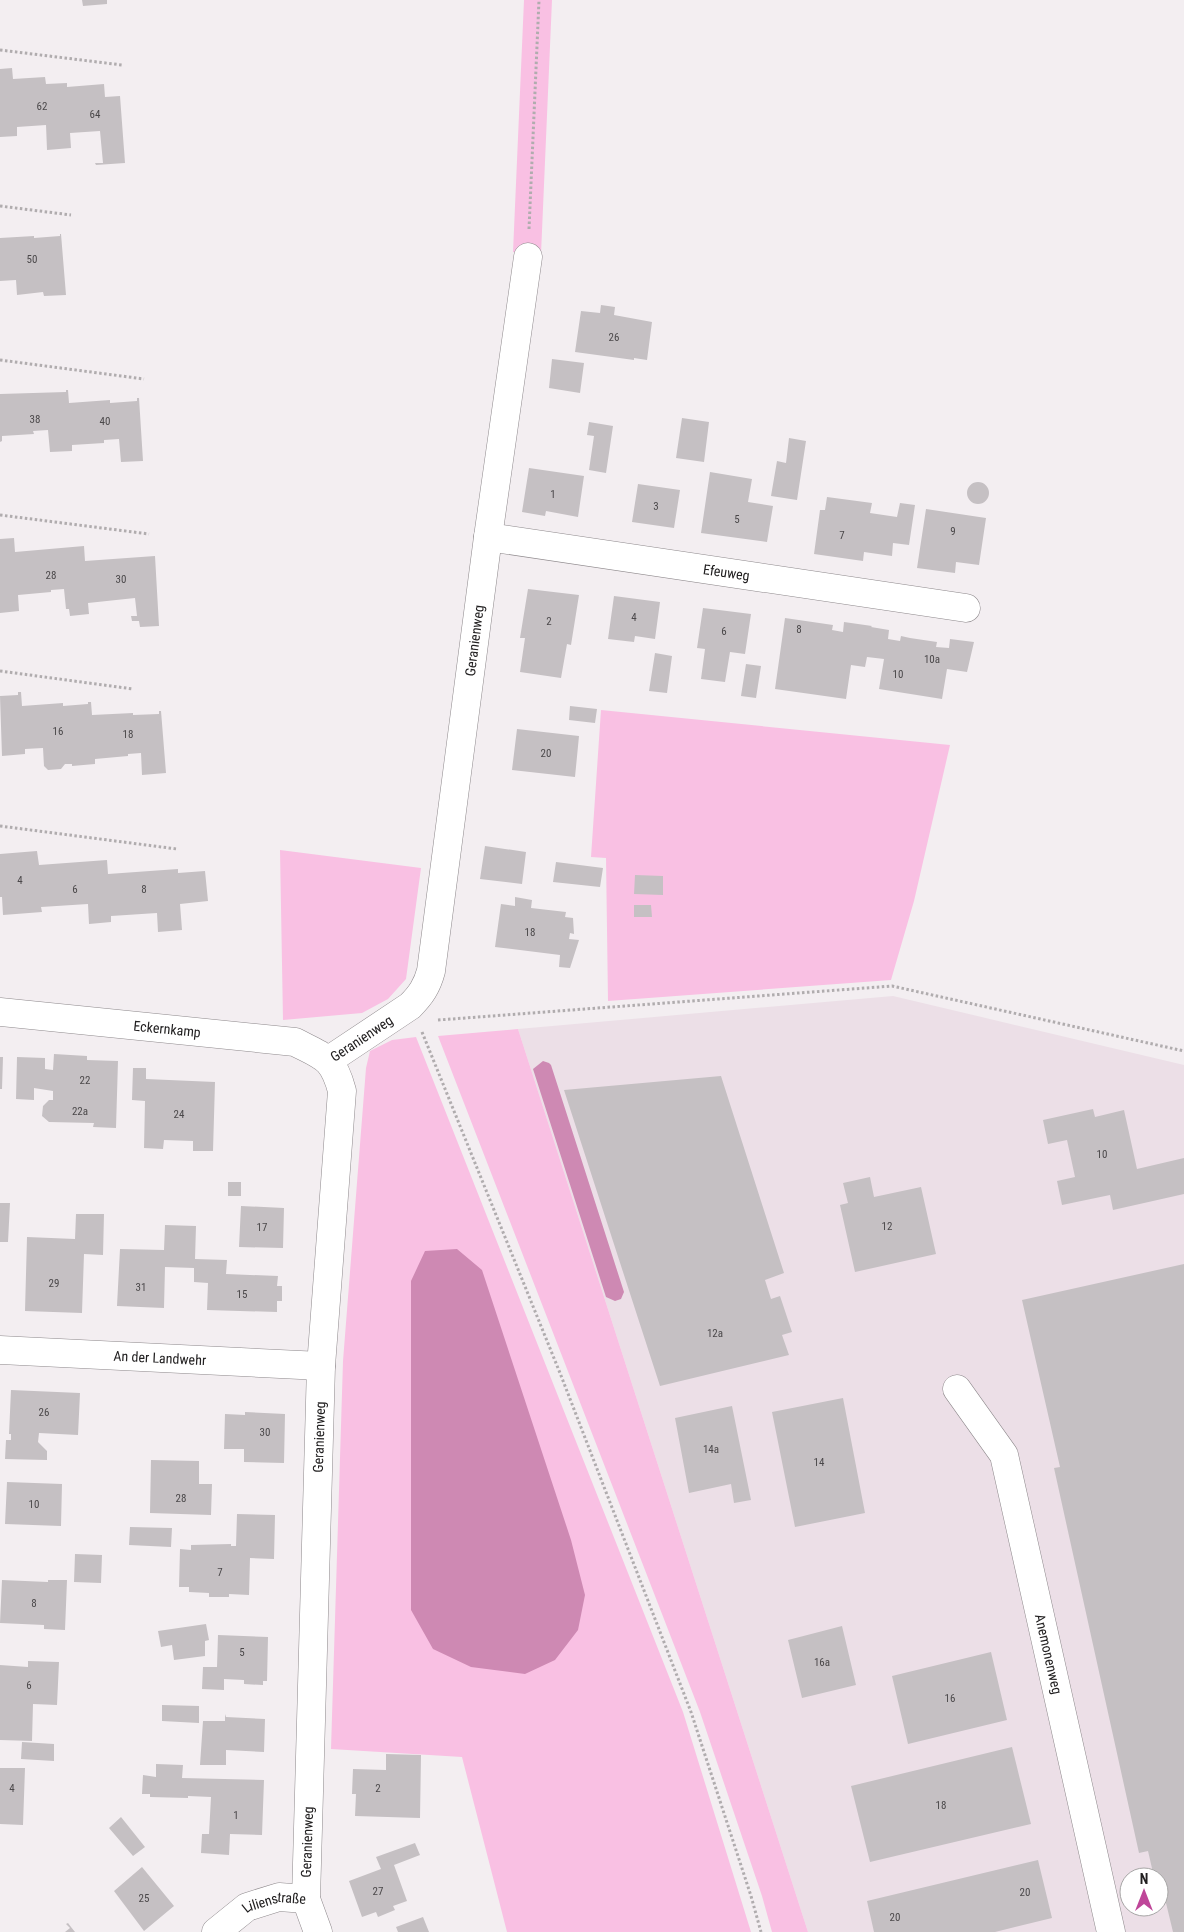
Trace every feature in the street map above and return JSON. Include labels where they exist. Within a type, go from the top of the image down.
[{"type":"street","name":"Geranienweg","points":[[306,1899],[321,1366],[342,1091],[338,1073],[329,1060],[410,1006],[421,996],[428,984],[432,971],[488,537],[528,257]]},
{"type":"street","name":"Efeuweg","points":[[488,537],[966,608]]},
{"type":"street","name":"Eckernkamp","points":[[0,1012],[295,1042],[329,1060]]},
{"type":"street","name":"An der Landwehr","points":[[0,1350],[321,1366]]},
{"type":"street","name":"Anemonenweg","points":[[956,1389],[1004,1455],[1111,1932]]},
{"type":"street","name":"Lilienstraße","points":[[216,1932],[247,1907],[279,1897],[306,1899],[318,1932]]},
{"type":"path","points":[[528,257],[539,0]]},
{"type":"path","points":[[0,50],[122,65]]},
{"type":"path","points":[[0,206],[71,215]]},
{"type":"path","points":[[0,360],[144,379]]},
{"type":"path","points":[[0,515],[149,534]]},
{"type":"path","points":[[0,671],[133,689]]},
{"type":"path","points":[[0,826],[177,849]]},
{"type":"path","points":[[430,1021],[892,986],[1184,1051]]},
{"type":"path","points":[[422,1028],[560,1373],[692,1712],[761,1932]]},
{"type":"shaded area","points":[[524,0],[552,0],[541,254],[513,252]]},
{"type":"shaded area","points":[[601,710],[950,745],[914,901],[891,980],[608,1001],[606,858],[591,857]]},
{"type":"shaded area","points":[[280,850],[421,868],[406,979],[388,999],[362,1013],[283,1020]]},
{"type":"shaded area","points":[[893,996],[1184,1065],[1184,1932],[808,1932],[518,1029]]},
{"type":"shaded area","points":[[518,1029],[808,1932],[772,1932],[762,1896],[700,1712],[438,1036]]},
{"type":"shaded area","points":[[416,1037],[683,1712],[751,1932],[507,1932],[462,1757],[331,1749],[343,1361],[366,1068],[370,1051],[392,1040]]},
{"type":"shaded area","points":[[543,1061],[551,1065],[624,1292],[621,1299],[615,1301],[606,1297],[533,1069]]},
{"type":"shaded area","points":[[457,1249],[482,1270],[571,1540],[585,1595],[578,1630],[555,1660],[525,1674],[471,1667],[433,1649],[411,1610],[411,1281],[425,1251]]},
{"type":"building","points":[[82,0],[107,0],[107,4],[83,6]]},
{"type":"building","points":[[12,68],[13,79],[45,77],[46,84],[67,83],[67,87],[104,84],[105,97],[120,96],[125,163],[96,165],[95,163],[103,163],[100,131],[70,133],[71,148],[47,150],[46,125],[17,127],[17,136],[0,137],[0,69]]},
{"type":"building","points":[[60,234],[66,295],[44,296],[43,292],[17,295],[16,280],[0,281],[0,238],[34,236],[34,238],[60,236]]},
{"type":"building","points":[[601,305],[615,307],[614,315],[652,322],[647,360],[575,352],[581,311],[600,313]]},
{"type":"building","points":[[552,359],[584,363],[580,393],[549,388]]},
{"type":"building","points":[[68,390],[69,403],[110,400],[110,403],[137,401],[137,398],[139,398],[143,461],[121,462],[119,439],[104,440],[104,443],[72,445],[72,451],[50,452],[48,430],[33,431],[34,434],[2,436],[2,441],[0,442],[0,394],[66,392]]},
{"type":"building","points":[[682,418],[709,422],[704,462],[676,458]]},
{"type":"building","points":[[589,422],[613,426],[606,473],[589,470],[594,436],[587,435]]},
{"type":"building","points":[[789,438],[806,441],[797,500],[771,496],[777,461],[786,463]]},
{"type":"building","points":[[529,468],[584,476],[578,517],[546,511],[545,516],[522,512]]},
{"type":"building","points":[[710,472],[752,479],[748,502],[773,506],[767,542],[701,533]]},
{"type":"building","points":[[978,482],[986,485],[989,493],[986,501],[978,504],[970,501],[967,493],[970,485]]},
{"type":"building","points":[[638,484],[680,490],[674,528],[632,522]]},
{"type":"building","points":[[827,497],[872,503],[870,513],[897,517],[900,503],[915,505],[909,545],[893,543],[892,556],[864,552],[863,561],[814,554],[820,510],[825,510]]},
{"type":"building","points":[[926,509],[986,518],[979,565],[956,562],[955,573],[917,568]]},
{"type":"building","points":[[14,538],[15,552],[84,546],[85,561],[155,556],[159,626],[140,627],[139,621],[132,621],[131,616],[137,616],[135,598],[88,603],[89,614],[70,616],[69,609],[66,609],[64,589],[18,595],[19,611],[0,613],[0,539]]},
{"type":"building","points":[[528,589],[579,595],[571,645],[567,644],[561,678],[520,672],[525,638],[520,638]]},
{"type":"building","points":[[614,596],[660,602],[655,639],[635,636],[634,642],[608,639]]},
{"type":"building","points":[[703,608],[751,614],[745,654],[730,652],[725,682],[701,679],[705,649],[697,648]]},
{"type":"building","points":[[785,618],[833,625],[832,630],[843,632],[844,622],[872,626],[889,630],[888,639],[900,641],[901,636],[937,642],[936,647],[949,648],[950,639],[974,642],[967,672],[947,669],[942,699],[879,689],[884,659],[867,657],[865,667],[851,665],[846,699],[775,689]]},
{"type":"building","points":[[655,653],[672,656],[667,693],[649,691]]},
{"type":"building","points":[[746,664],[761,666],[756,698],[741,696]]},
{"type":"building","points":[[18,692],[21,692],[22,706],[63,703],[63,706],[88,704],[88,702],[91,702],[92,715],[159,714],[159,711],[161,711],[166,773],[142,775],[141,753],[95,759],[95,764],[72,766],[72,764],[65,764],[61,769],[48,770],[44,766],[43,748],[25,749],[25,754],[2,756],[0,696],[18,695]]},
{"type":"building","points":[[570,706],[597,709],[595,723],[569,720]]},
{"type":"building","points":[[517,729],[579,736],[575,777],[512,770]]},
{"type":"building","points":[[485,846],[526,852],[522,884],[480,879]]},
{"type":"building","points":[[37,851],[39,865],[107,860],[108,874],[178,869],[178,873],[205,871],[208,901],[180,904],[182,930],[158,932],[157,913],[111,916],[111,922],[89,924],[88,904],[41,907],[42,912],[3,915],[2,897],[0,897],[0,854]]},
{"type":"building","points":[[556,862],[603,868],[600,887],[553,882]]},
{"type":"building","points":[[635,875],[663,876],[663,895],[634,894]]},
{"type":"building","points":[[515,897],[532,900],[531,908],[566,912],[565,917],[573,918],[574,934],[570,933],[569,939],[579,940],[570,968],[559,967],[560,955],[495,947],[501,904],[515,906]]},
{"type":"building","points":[[634,905],[651,905],[652,917],[634,917]]},
{"type":"building","points":[[54,1054],[87,1056],[87,1060],[118,1061],[116,1128],[93,1127],[94,1123],[49,1122],[42,1116],[43,1106],[49,1100],[53,1100],[53,1091],[34,1088],[34,1100],[16,1099],[17,1057],[45,1058],[45,1069],[53,1070]]},
{"type":"building","points":[[0,1057],[3,1057],[2,1089],[0,1089]]},
{"type":"building","points":[[133,1068],[146,1068],[146,1079],[215,1082],[213,1151],[193,1151],[193,1141],[164,1140],[163,1149],[144,1148],[145,1101],[132,1100]]},
{"type":"building","points":[[721,1076],[784,1273],[765,1280],[771,1299],[780,1296],[792,1332],[782,1335],[789,1355],[660,1386],[564,1090]]},
{"type":"building","points":[[1093,1109],[1095,1117],[1124,1110],[1137,1169],[1184,1158],[1184,1194],[1113,1210],[1110,1195],[1062,1205],[1057,1181],[1075,1177],[1067,1140],[1048,1144],[1043,1120]]},
{"type":"building","points":[[870,1177],[874,1197],[921,1187],[936,1254],[855,1272],[840,1205],[848,1203],[843,1183]]},
{"type":"building","points":[[228,1182],[241,1182],[241,1196],[228,1196]]},
{"type":"building","points":[[0,1203],[10,1203],[8,1242],[0,1242]]},
{"type":"building","points":[[241,1206],[284,1208],[283,1248],[239,1247]]},
{"type":"building","points":[[76,1214],[104,1214],[103,1255],[84,1254],[82,1313],[25,1311],[27,1237],[75,1239]]},
{"type":"building","points":[[165,1225],[196,1226],[195,1259],[227,1260],[226,1274],[278,1276],[277,1286],[282,1286],[282,1301],[277,1301],[277,1312],[207,1310],[208,1283],[194,1282],[194,1268],[165,1267],[164,1308],[117,1306],[120,1249],[164,1250]]},
{"type":"building","points":[[1184,1264],[1184,1932],[1173,1932],[1169,1915],[1169,1867],[1152,1867],[1148,1851],[1139,1853],[1054,1468],[1060,1467],[1022,1300]]},
{"type":"building","points":[[11,1390],[80,1393],[78,1435],[39,1433],[38,1442],[47,1451],[47,1460],[5,1459],[6,1440],[11,1440],[11,1434],[9,1434]]},
{"type":"building","points":[[843,1398],[865,1513],[795,1527],[772,1412]]},
{"type":"building","points":[[732,1406],[751,1500],[734,1503],[731,1484],[689,1493],[675,1418]]},
{"type":"building","points":[[245,1412],[285,1414],[284,1463],[244,1462],[244,1449],[224,1449],[225,1414],[245,1415]]},
{"type":"building","points":[[151,1460],[199,1461],[199,1484],[212,1484],[211,1515],[150,1513]]},
{"type":"building","points":[[7,1482],[62,1484],[61,1526],[5,1524]]},
{"type":"building","points":[[237,1514],[275,1515],[274,1559],[250,1558],[249,1595],[229,1594],[229,1597],[209,1597],[209,1593],[189,1592],[189,1587],[179,1587],[180,1549],[191,1550],[191,1545],[231,1544],[231,1546],[236,1546]]},
{"type":"building","points":[[130,1527],[172,1528],[171,1547],[129,1545]]},
{"type":"building","points":[[75,1554],[102,1555],[101,1583],[74,1582]]},
{"type":"building","points":[[2,1580],[48,1582],[48,1580],[67,1580],[65,1630],[44,1629],[44,1625],[0,1623]]},
{"type":"building","points":[[206,1624],[209,1640],[205,1641],[205,1656],[174,1660],[172,1645],[161,1647],[158,1631]]},
{"type":"building","points":[[842,1626],[856,1685],[802,1698],[788,1640]]},
{"type":"building","points":[[218,1635],[268,1637],[267,1681],[263,1681],[263,1685],[244,1684],[244,1680],[224,1679],[224,1690],[202,1689],[203,1667],[217,1667]]},
{"type":"building","points":[[991,1652],[1007,1720],[908,1744],[892,1676]]},
{"type":"building","points":[[28,1661],[59,1662],[57,1705],[33,1704],[32,1741],[0,1740],[0,1665],[28,1667]]},
{"type":"building","points":[[162,1705],[199,1706],[199,1723],[162,1721]]},
{"type":"building","points":[[225,1714],[226,1717],[265,1719],[264,1752],[226,1750],[226,1765],[200,1765],[203,1721],[225,1721]]},
{"type":"building","points":[[22,1742],[54,1744],[54,1761],[21,1759]]},
{"type":"building","points":[[1012,1747],[1031,1824],[870,1862],[851,1786]]},
{"type":"building","points":[[386,1754],[421,1755],[420,1818],[355,1816],[356,1794],[352,1794],[353,1769],[386,1770]]},
{"type":"building","points":[[156,1764],[183,1765],[182,1778],[264,1780],[262,1835],[230,1834],[229,1855],[201,1853],[202,1834],[209,1834],[211,1797],[150,1797],[150,1794],[142,1794],[143,1775],[156,1777]]},
{"type":"building","points":[[0,1768],[25,1768],[23,1825],[0,1824]]},
{"type":"building","points":[[121,1817],[145,1847],[133,1856],[109,1828]]},
{"type":"building","points":[[415,1843],[420,1855],[394,1865],[407,1901],[393,1906],[395,1910],[378,1917],[376,1912],[362,1917],[349,1881],[381,1869],[376,1857]]},
{"type":"building","points":[[1038,1860],[1052,1918],[995,1932],[874,1932],[867,1901]]},
{"type":"building","points":[[142,1867],[174,1906],[144,1931],[114,1891]]},
{"type":"building","points":[[423,1917],[429,1932],[398,1932],[396,1927]]},
{"type":"building","points":[[68,1923],[75,1932],[65,1932],[70,1928],[66,1924]]}]
